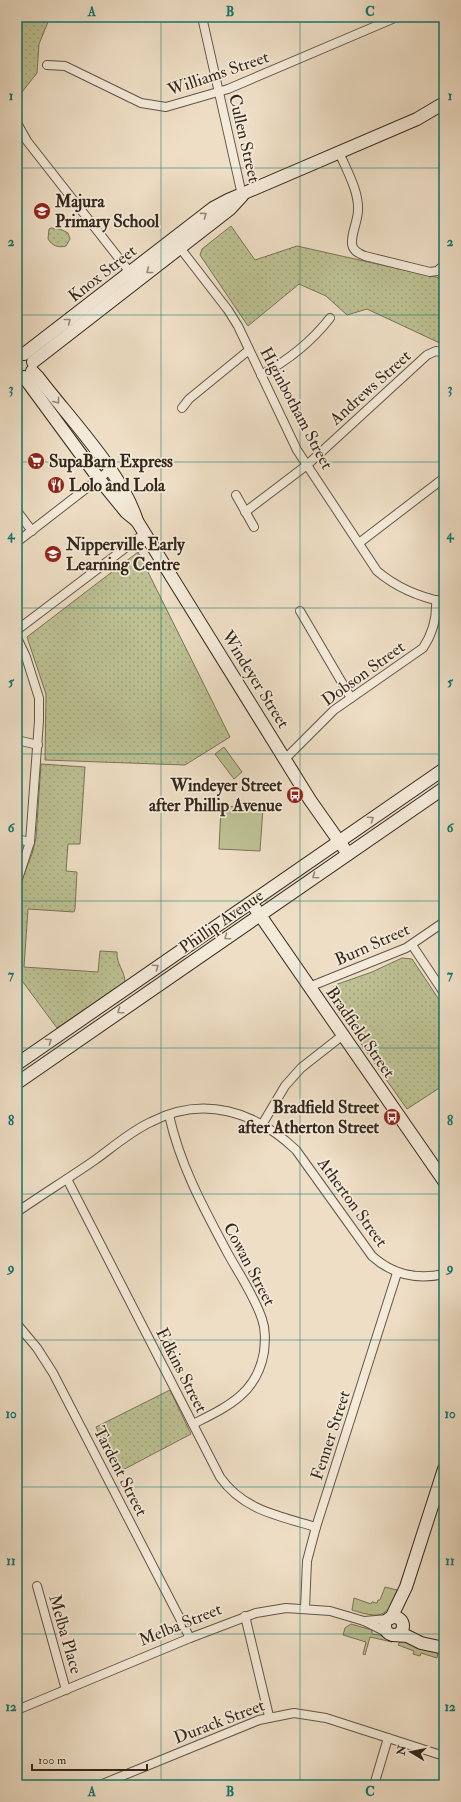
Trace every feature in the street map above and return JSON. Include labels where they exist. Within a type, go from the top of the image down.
[{"type":"street","name":"Cullen Street","points":[[202,17],[242,195]]},
{"type":"street","name":"Williams Street","points":[[47,65],[65,66],[141,103],[166,107],[178,105],[219,91],[397,17]]},
{"type":"street","name":"Knox Street","points":[[23,368],[176,243],[213,208],[228,200],[417,119],[444,103]]},
{"type":"street","points":[[17,124],[27,141],[133,277]]},
{"type":"street","points":[[340,152],[358,204],[357,219],[352,240],[352,245],[355,251],[365,256],[430,272],[437,271],[444,264]]},
{"type":"street","name":"Higinbotham Street","points":[[176,243],[228,310],[297,450],[377,571],[389,581],[419,596],[440,601]]},
{"type":"street","points":[[261,375],[273,369],[316,336],[330,318]]},
{"type":"street","points":[[182,408],[189,399],[249,350]]},
{"type":"street","name":"Andrews Street","points":[[245,512],[307,465],[427,355],[436,351],[444,353]]},
{"type":"street","name":"Windeyer Street","points":[[23,368],[38,377],[110,470],[132,503],[137,521]]},
{"type":"street","name":"Windeyer Street","points":[[23,368],[99,479],[126,512],[137,521],[285,759],[348,854]]},
{"type":"street","points":[[17,542],[110,470]]},
{"type":"street","points":[[359,543],[444,478]]},
{"type":"street","points":[[236,496],[254,527]]},
{"type":"street","points":[[17,511],[32,531]]},
{"type":"street","points":[[17,630],[145,533]]},
{"type":"street","name":"Dobson Street","points":[[285,759],[334,710],[423,648],[430,638],[440,601]]},
{"type":"street","points":[[300,611],[351,698]]},
{"type":"street","points":[[17,638],[26,657],[39,698],[38,745],[30,842],[17,882]]},
{"type":"street","points":[[17,740],[38,745]]},
{"type":"street","name":"Phillip Avenue","points":[[17,1064],[444,769]]},
{"type":"street","name":"Phillip Avenue","points":[[17,1083],[444,788]]},
{"type":"street","points":[[17,839],[30,842]]},
{"type":"street","name":"Bradfield Street","points":[[251,902],[444,1181]]},
{"type":"street","name":"Burn Street","points":[[309,987],[412,944],[444,922]]},
{"type":"street","points":[[412,944],[444,992]]},
{"type":"street","points":[[263,1123],[285,1086],[301,1068],[343,1035]]},
{"type":"street","name":"Atherton Street","points":[[17,1211],[67,1179],[150,1122],[187,1110],[208,1108],[236,1113],[263,1123],[296,1150],[372,1256],[397,1273],[423,1277],[444,1274]]},
{"type":"street","name":"Cowan Street","points":[[169,1115],[186,1173],[249,1290],[263,1320],[265,1334],[262,1362],[258,1374],[250,1386],[231,1404],[193,1424]]},
{"type":"street","name":"Edkins Street","points":[[67,1179],[220,1477],[235,1495],[248,1504],[316,1527]]},
{"type":"street","name":"Fenner Street","points":[[305,1608],[307,1561],[316,1527],[397,1273]]},
{"type":"street","name":"Tardent Street","points":[[17,1324],[37,1348],[53,1373],[190,1638]]},
{"type":"street","points":[[390,1634],[401,1632],[396,1621],[444,1468]]},
{"type":"street","name":"Melba Place","points":[[37,1586],[66,1690]]},
{"type":"street","name":"Melba Street","points":[[17,1710],[245,1616],[286,1608],[305,1608],[330,1611],[364,1622],[390,1634],[407,1636],[421,1643],[441,1647]]},
{"type":"street","points":[[245,1616],[269,1716]]},
{"type":"street","name":"Melba Street","points":[[364,1622],[396,1621],[416,1633],[428,1638],[441,1647]]},
{"type":"street","name":"Durack Street","points":[[100,1785],[269,1716],[294,1713],[313,1715],[444,1756]]},
{"type":"street","points":[[374,1785],[388,1738]]},
{"type":"green space","points":[[17,17],[50,17],[39,44],[37,73],[18,97]]},
{"type":"green space","points":[[231,226],[255,260],[297,246],[444,279],[444,345],[367,309],[347,315],[326,296],[299,284],[248,326],[200,255],[202,249]]},
{"type":"green space","points":[[49,229],[60,229],[68,233],[70,239],[66,246],[56,246],[48,239]]},
{"type":"green space","points":[[138,552],[230,737],[185,765],[45,760],[46,694],[27,637]]},
{"type":"green space","points":[[224,747],[242,772],[234,779],[215,754]]},
{"type":"green space","points":[[41,764],[85,767],[80,844],[68,844],[66,871],[77,872],[75,909],[74,912],[28,909],[24,967],[98,972],[100,951],[117,952],[118,960],[125,978],[125,982],[57,1028],[17,974],[17,892],[32,854],[36,838]]},
{"type":"green space","points":[[221,806],[263,808],[260,851],[219,849]]},
{"type":"green space","points":[[402,958],[412,959],[444,1007],[444,1085],[407,1109],[333,1004],[330,993],[335,985],[372,972]]},
{"type":"green space","points":[[170,1390],[191,1434],[117,1473],[96,1427]]},
{"type":"green space","points":[[385,1587],[397,1590],[394,1600],[386,1612],[375,1615],[352,1610],[354,1598],[371,1604],[372,1602],[377,1603],[378,1600],[380,1600]]},
{"type":"green space","points":[[351,1624],[372,1630],[372,1634],[380,1635],[392,1642],[370,1637],[365,1655],[363,1654],[366,1642],[343,1635],[345,1628]]},
{"type":"green space","points":[[401,1640],[438,1653],[437,1658],[421,1653],[420,1656],[413,1654],[414,1651],[398,1645]]},
{"type":"place","name":"Majura Primary School","points":[[42,211]]},
{"type":"place","name":"SupaBarn Express","points":[[36,461]]},
{"type":"place","name":"Lolo and Lola","points":[[56,485]]},
{"type":"place","name":"Nipperville Early Learning Centre","points":[[53,554]]},
{"type":"place","name":"Windeyer Street after Phillip Avenue","points":[[295,795]]},
{"type":"place","name":"Bradfield Street after Atherton Street","points":[[392,1117]]}]
